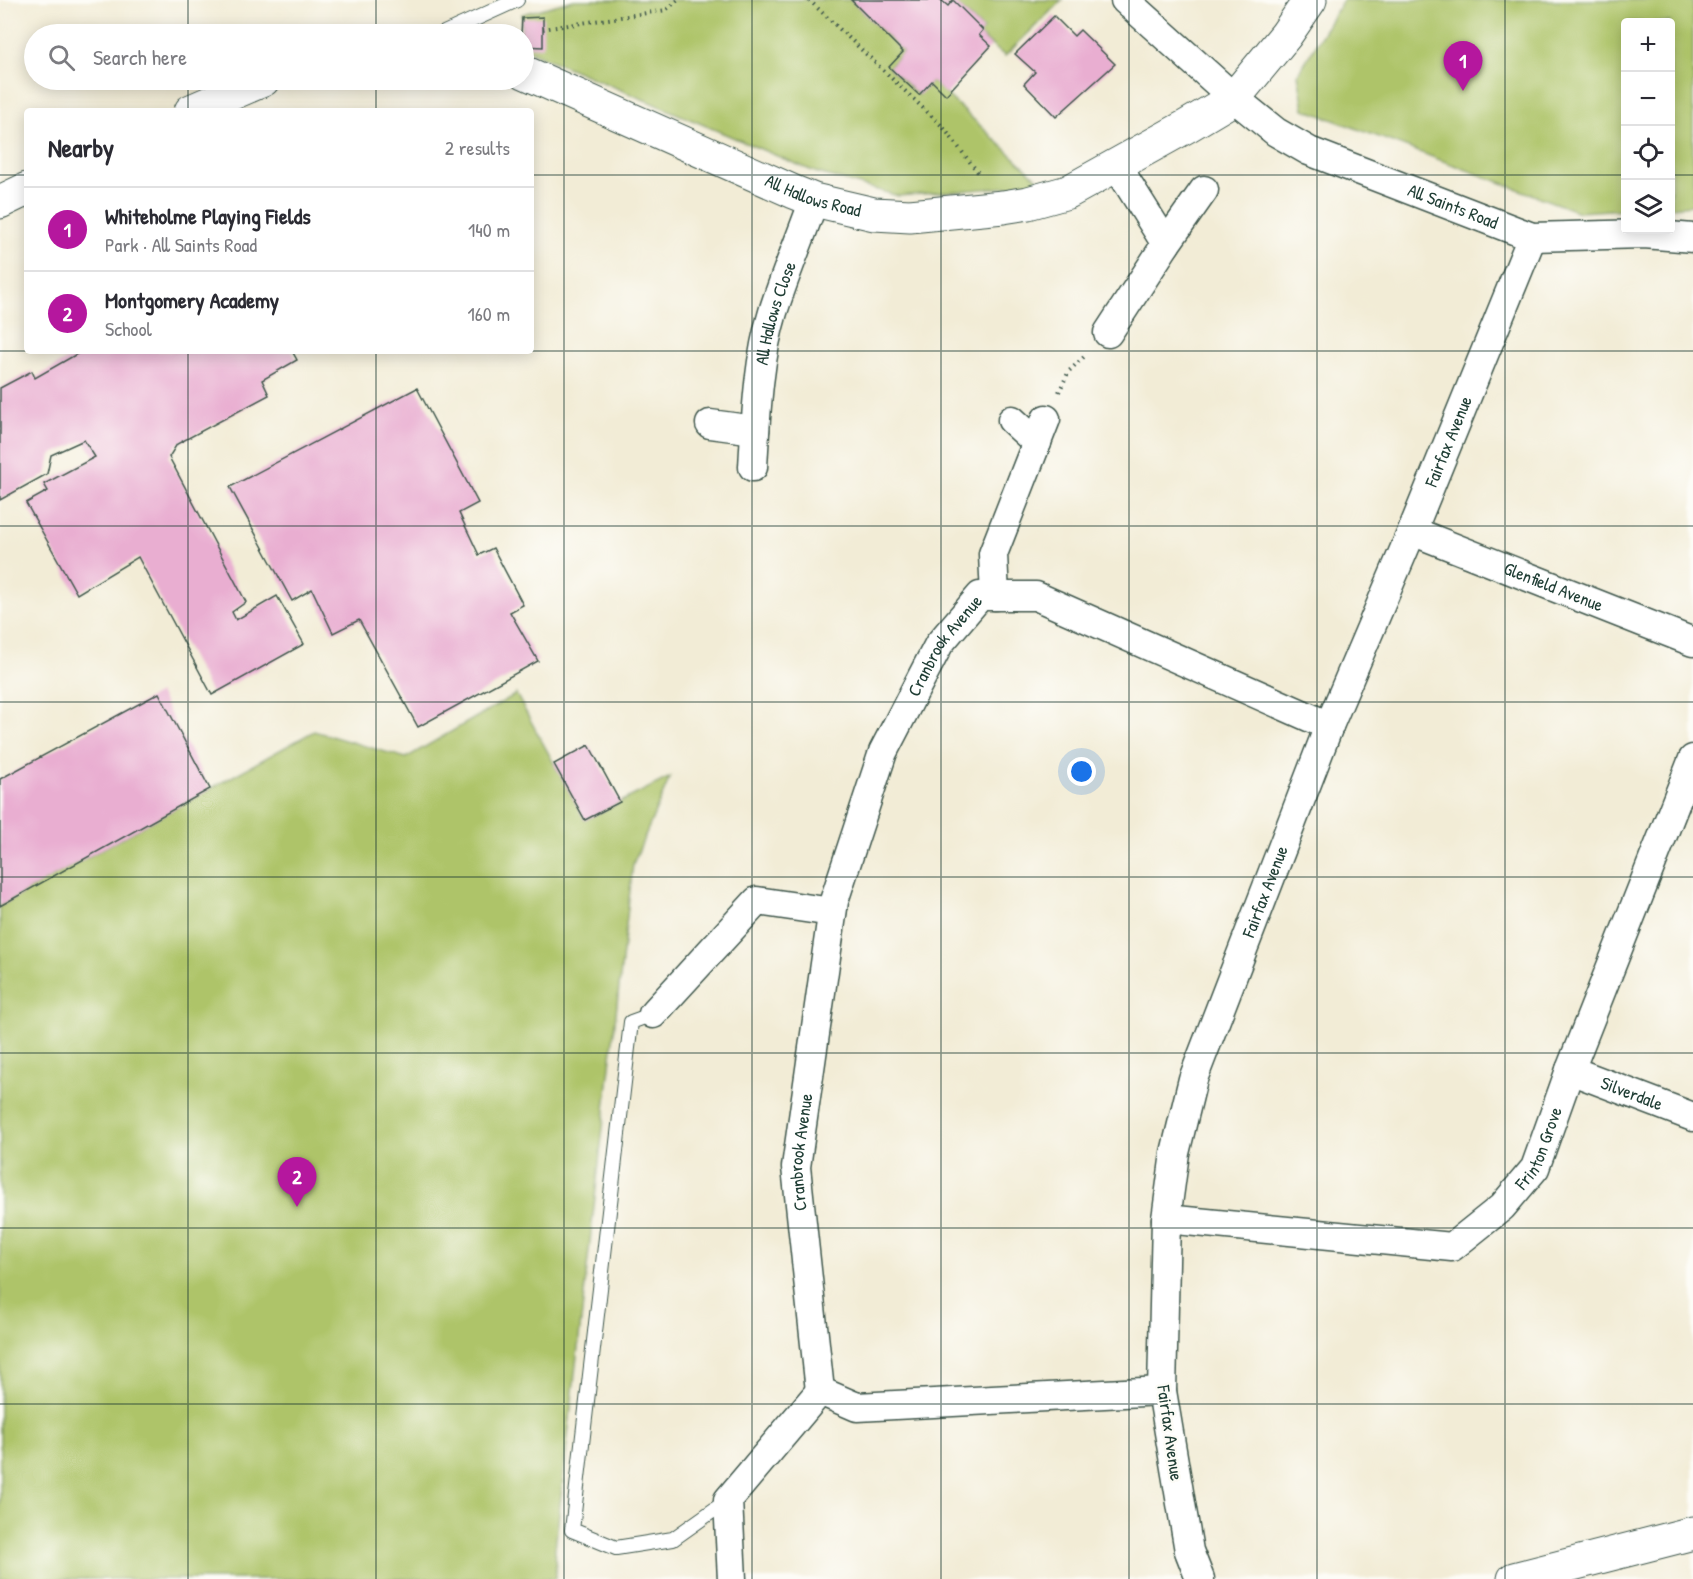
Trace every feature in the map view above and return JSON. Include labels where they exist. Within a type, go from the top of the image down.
[{"type":"street","name":"All Saints Road","points":[[1125,0],[1234,98],[1276,132],[1309,151],[1532,237],[1644,234],[1693,238]]},
{"type":"street","points":[[1234,98],[1286,35],[1310,0]]},
{"type":"street","name":"All Hallows Road","points":[[534,76],[814,200],[874,214],[910,216],[1003,207],[1068,192],[1234,98]]},
{"type":"street","points":[[198,108],[240,90]]},
{"type":"street","points":[[1117,166],[1166,244]]},
{"type":"street","points":[[0,202],[24,190]]},
{"type":"street","points":[[1108,333],[1204,190]]},
{"type":"street","name":"All Hallows Close","points":[[753,467],[763,359],[773,314],[814,200]]},
{"type":"street","name":"Fairfax Avenue","points":[[1200,1579],[1189,1551],[1162,1391],[1166,1220],[1175,1154],[1193,1079],[1329,726],[1412,531],[1532,237]]},
{"type":"street","points":[[995,596],[993,555],[1042,431],[1012,420]]},
{"type":"street","points":[[710,424],[755,430]]},
{"type":"street","name":"Glenfield Avenue","points":[[1412,531],[1693,642]]},
{"type":"street","name":"Cranbrook Avenue","points":[[820,1391],[796,1167],[832,912],[883,752],[939,644],[980,596],[1036,596],[1329,726]]},
{"type":"street","name":"Frinton Grove","points":[[1166,1220],[1452,1246],[1502,1207],[1535,1168],[1570,1070],[1693,759]]},
{"type":"street","points":[[653,1014],[758,901],[832,912]]},
{"type":"street","name":"Silverdale","points":[[1570,1070],[1693,1118]]},
{"type":"street","points":[[732,1579],[728,1500],[820,1391],[857,1407],[1162,1391]]},
{"type":"street","points":[[1514,1579],[1693,1533]]},
{"type":"lane","points":[[463,24],[517,0]]},
{"type":"lane","points":[[653,1014],[631,1022],[572,1530],[616,1548],[673,1539],[728,1500]]},
{"type":"path","points":[[543,29],[666,9],[678,0]]},
{"type":"path","points":[[809,0],[943,127],[1003,207]]},
{"type":"path","points":[[1042,431],[1069,371],[1108,333]]},
{"type":"green space","points":[[574,0],[851,0],[903,52],[889,67],[918,95],[932,81],[1043,184],[898,196],[815,172],[534,53],[534,24],[522,24],[522,14]]},
{"type":"green space","points":[[941,0],[1062,0],[1005,56],[979,35],[983,29],[953,1],[948,6]]},
{"type":"green space","points":[[1343,0],[1693,0],[1693,205],[1675,207],[1675,18],[1621,18],[1621,209],[1579,212],[1304,109],[1298,74]]},
{"type":"green space","points":[[516,694],[585,820],[670,777],[633,864],[555,1549],[556,1579],[0,1579],[0,906],[314,731],[406,758]]},
{"type":"building","points":[[851,0],[941,0],[948,6],[953,0],[983,30],[979,35],[991,46],[946,95],[932,81],[919,95],[889,67],[903,52]]},
{"type":"building","points":[[1054,16],[1074,36],[1080,30],[1115,64],[1056,117],[1024,84],[1035,72],[1015,54]]},
{"type":"building","points":[[543,17],[543,47],[534,47],[534,24],[522,24],[522,18]]},
{"type":"building","points":[[77,354],[294,354],[297,360],[262,380],[269,395],[177,444],[169,457],[246,602],[232,612],[236,620],[277,596],[304,644],[212,695],[138,557],[77,594],[26,503],[48,491],[44,484],[95,457],[84,440],[51,455],[47,474],[0,500],[0,388],[32,371],[35,378]]},
{"type":"building","points":[[417,388],[478,503],[459,513],[479,555],[493,548],[523,605],[510,612],[538,661],[418,727],[359,620],[333,633],[312,589],[292,601],[230,487]]},
{"type":"building","points":[[159,693],[210,789],[0,906],[0,779]]},
{"type":"building","points":[[589,745],[620,802],[585,820],[554,764]]},
{"type":"place","name":"Whiteholme Playing Fields","points":[[1463,91]]},
{"type":"place","name":"Montgomery Academy","points":[[297,1207]]}]
